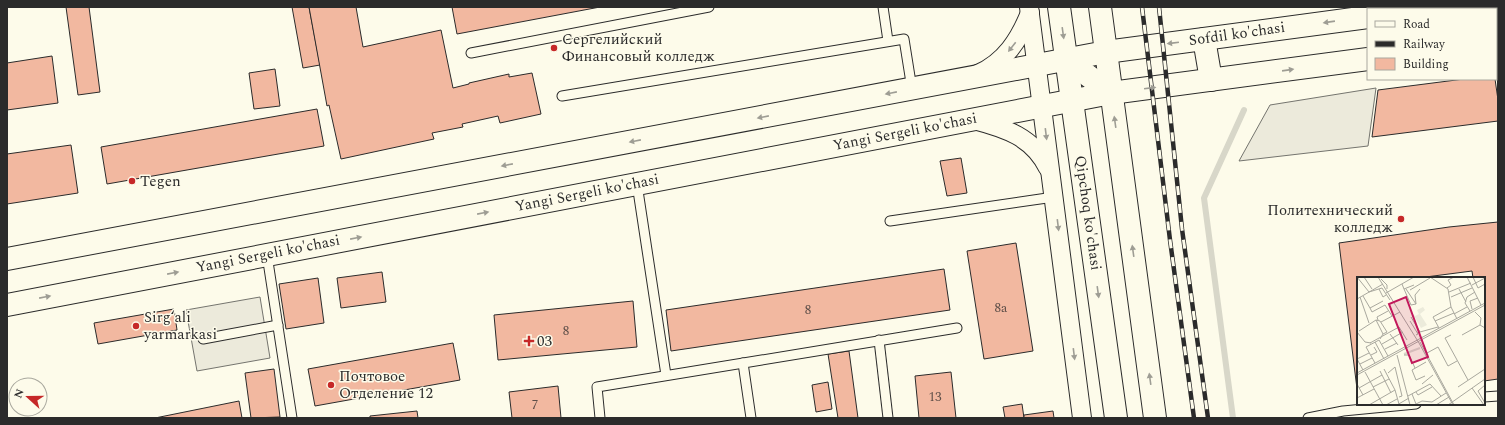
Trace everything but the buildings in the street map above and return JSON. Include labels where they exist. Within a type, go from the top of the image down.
[{"type":"main road","name":"Qipchoq ko'chasi","points":[[1059,7],[1116,418]]},
{"type":"main road","points":[[1100,7],[1155,418]]},
{"type":"main road","name":"Sofdil ko'chasi","points":[[1106,52],[1367,17]]},
{"type":"main road","points":[[1204,39],[1211,80]]},
{"type":"main road","points":[[7,259],[1106,52]]},
{"type":"main road","points":[[1066,59],[1111,93],[1367,58]]},
{"type":"main road","name":"Yangi Sergeli ko'chasi","points":[[7,305],[1111,93]]},
{"type":"street","name":"Qipchoq ko'chasi","points":[[1029,10],[1082,418]]},
{"type":"street","name":"Qipchoq ko'chasi","points":[[966,78],[979,74],[1004,56],[1015,44],[1022,31],[1029,10]]},
{"type":"street","name":"Qipchoq ko'chasi","points":[[972,120],[997,126],[1028,142],[1044,159],[1050,172]]},
{"type":"lane","points":[[471,52],[709,7]]},
{"type":"lane","points":[[883,7],[888,41]]},
{"type":"lane","points":[[562,96],[904,39],[912,89]]},
{"type":"lane","points":[[637,184],[666,375]]},
{"type":"lane","points":[[890,221],[1054,197]]},
{"type":"lane","points":[[267,255],[292,418]]},
{"type":"lane","points":[[203,339],[278,325]]},
{"type":"lane","points":[[600,418],[597,386],[957,328]]},
{"type":"lane","points":[[879,340],[888,418]]},
{"type":"lane","points":[[743,363],[751,418]]},
{"type":"lane","points":[[1485,397],[1498,396]]},
{"type":"lane","points":[[1308,418],[1343,411],[1406,405]]},
{"type":"shaded area","points":[[1376,88],[1368,146],[1239,161],[1270,105]]},
{"type":"shaded area","points":[[260,297],[270,358],[197,371],[186,310]]},
{"type":"waterway","points":[[1233,418],[1204,198],[1244,110]]},
{"type":"railway","points":[[1142,7],[1170,240],[1194,418]]},
{"type":"railway","points":[[1159,7],[1182,229],[1208,418]]},
{"type":"place","name":"Сергелийский Финансовый колледж","points":[[554,48]]},
{"type":"place","name":"Tegen","points":[[132,181]]},
{"type":"place","name":"Политехнический колледж","points":[[1401,219]]},
{"type":"place","name":"Sirgʻali yarmarkasi","points":[[136,326]]},
{"type":"place","name":"03","points":[[529,341]]},
{"type":"place","name":"Почтовое Отделение 12","points":[[331,385]]}]
